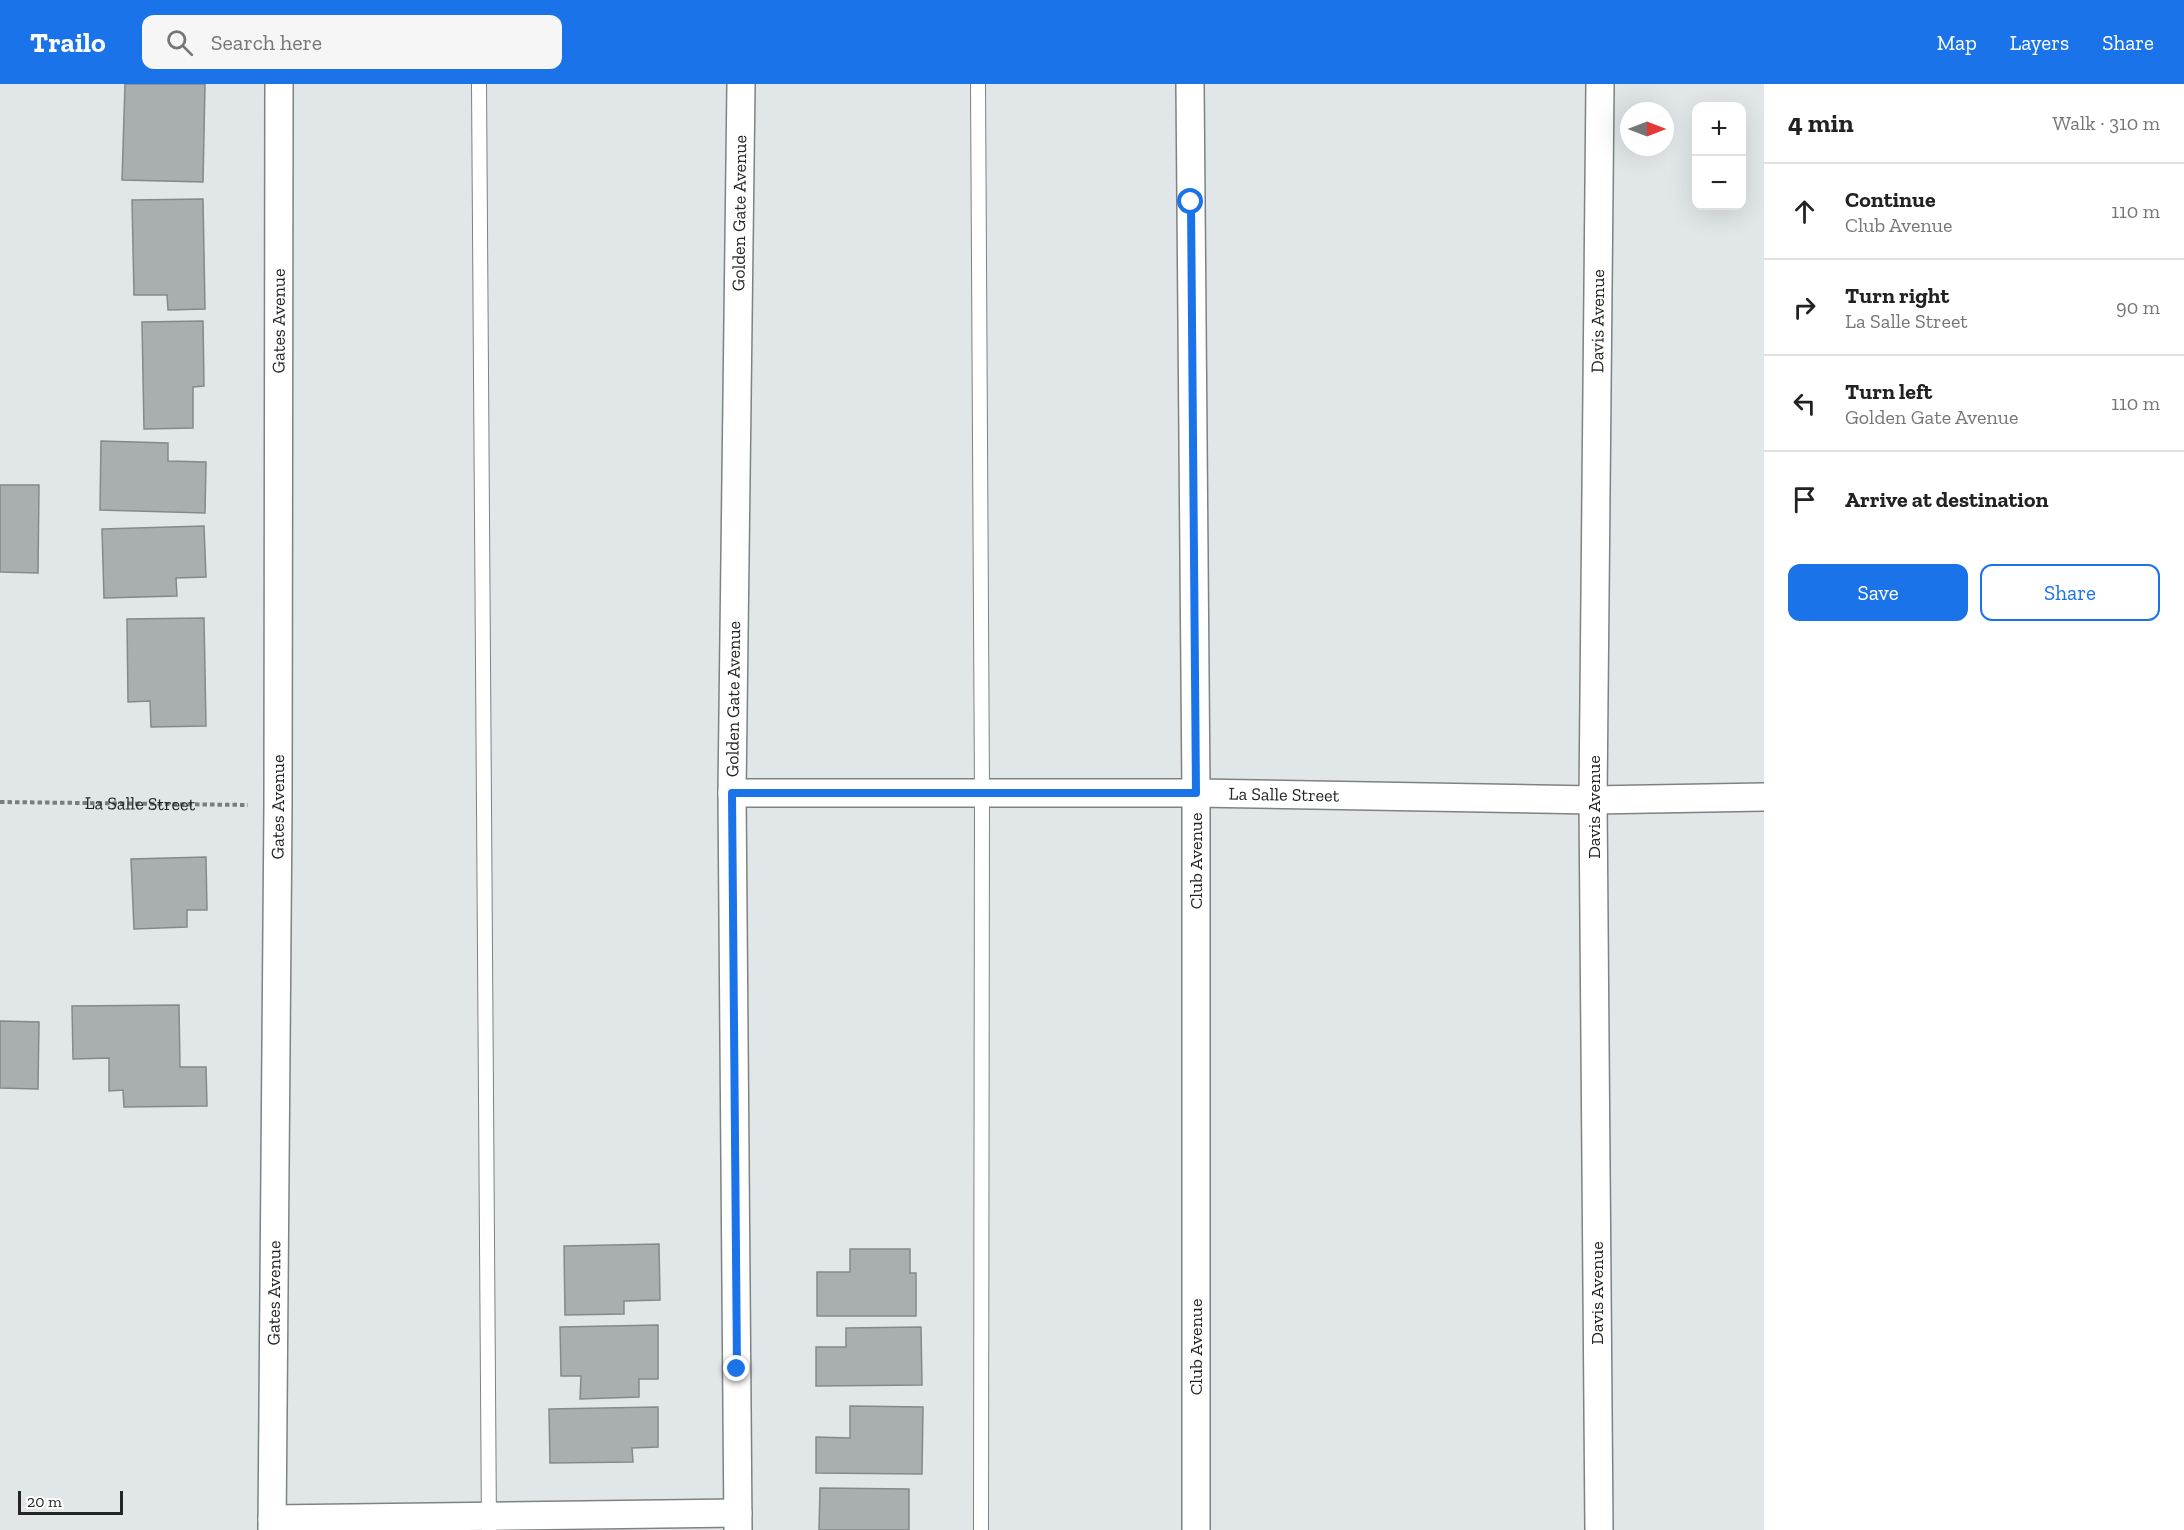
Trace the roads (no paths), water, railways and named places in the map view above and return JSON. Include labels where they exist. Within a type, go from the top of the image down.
[{"type":"street","name":"Gates Avenue","points":[[272,1524],[278,805],[279,84]]},
{"type":"street","name":"Golden Gate Avenue","points":[[738,1522],[732,793],[741,84]]},
{"type":"street","name":"Club Avenue","points":[[1190,84],[1196,793],[1196,1530]]},
{"type":"street","name":"Davis Avenue","points":[[1599,1530],[1593,800],[1600,84]]},
{"type":"street","name":"La Salle Street","points":[[732,793],[1196,793],[1593,800],[1764,797]]},
{"type":"street","points":[[272,1524],[738,1522]]},
{"type":"lane","points":[[479,84],[489,1523]]},
{"type":"lane","points":[[978,84],[982,793],[981,1530]]}]
